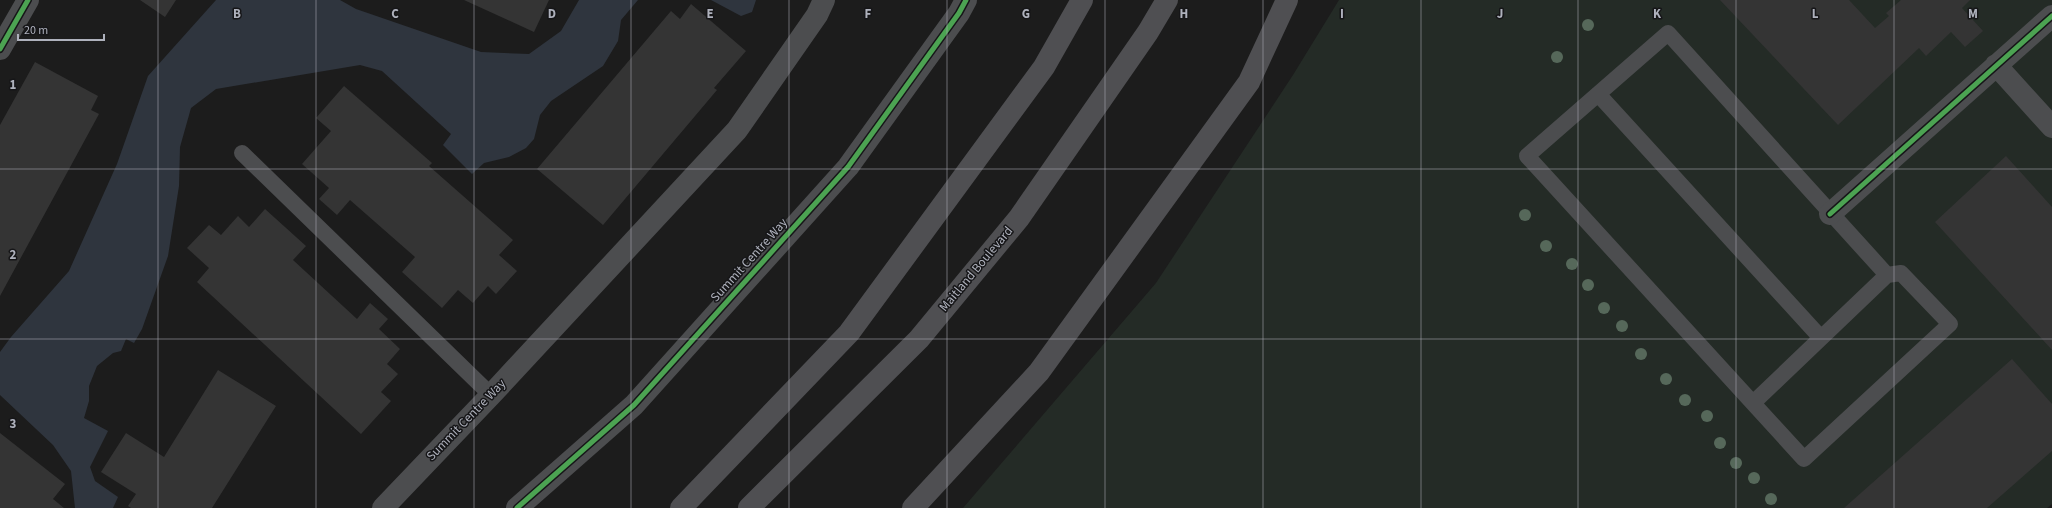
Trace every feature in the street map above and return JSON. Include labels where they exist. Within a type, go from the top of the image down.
[{"type":"highway","points":[[681,508],[849,332],[1044,67],[1082,0]]},
{"type":"highway","name":"Maitland Boulevard","points":[[749,508],[919,339],[1014,224],[1148,32],[1166,0]]},
{"type":"highway","points":[[1249,82],[1287,0]]},
{"type":"highway","points":[[913,508],[1040,372],[1249,82],[1300,0]]},
{"type":"street","points":[[0,49],[28,0]]},
{"type":"street","name":"Summit Centre Way","points":[[383,508],[491,395],[737,130],[818,15],[824,0]]},
{"type":"street","name":"Summit Centre Way","points":[[517,508],[634,405],[842,173],[959,13],[966,0]]},
{"type":"street","points":[[1830,214],[2052,16]]},
{"type":"street","points":[[1996,65],[2052,127]]},
{"type":"lane","points":[[1753,403],[1887,275],[1901,273],[1950,324],[1804,459],[1527,156],[1668,32],[1830,214],[1887,275]]},
{"type":"lane","points":[[1598,94],[1821,338]]},
{"type":"lane","points":[[242,153],[491,395]]},
{"type":"shaded area","points":[[216,0],[340,0],[356,9],[481,52],[529,54],[561,31],[579,0],[638,0],[621,20],[618,41],[603,66],[551,101],[540,115],[534,139],[526,148],[509,157],[484,163],[472,174],[443,145],[451,134],[382,71],[360,65],[216,89],[191,108],[180,147],[179,186],[168,256],[142,329],[134,343],[126,339],[121,351],[113,353],[97,366],[89,386],[89,401],[84,418],[108,431],[90,467],[95,481],[118,497],[113,508],[75,508],[71,471],[53,445],[0,395],[0,352],[11,337],[69,271],[117,164],[148,76]]},
{"type":"shaded area","points":[[711,0],[756,0],[752,12],[741,16]]},
{"type":"shaded area","points":[[1339,0],[2052,0],[2052,504],[2047,508],[963,508],[1156,283],[1293,75]]},
{"type":"building","points":[[140,0],[176,0],[165,17]]},
{"type":"building","points":[[464,0],[549,0],[534,32]]},
{"type":"building","points":[[1720,0],[1849,0],[1875,28],[1889,16],[1886,13],[1901,0],[1970,0],[1962,8],[1983,31],[1965,47],[1951,32],[1926,56],[1919,48],[1838,125]]},
{"type":"building","points":[[691,4],[746,51],[714,88],[717,90],[603,225],[537,169],[671,11],[680,19]]},
{"type":"building","points":[[35,62],[98,96],[91,110],[99,114],[0,296],[0,125]]},
{"type":"building","points":[[344,86],[432,163],[429,166],[513,240],[499,255],[517,271],[496,294],[488,286],[473,303],[458,290],[442,308],[402,272],[415,257],[350,200],[337,215],[319,199],[329,188],[302,164],[331,131],[316,118]]},
{"type":"building","points":[[2006,156],[2052,207],[2052,350],[1935,222]]},
{"type":"building","points":[[265,209],[306,246],[293,260],[357,319],[370,303],[388,319],[379,329],[400,349],[387,364],[398,374],[381,392],[391,401],[361,434],[197,282],[209,268],[187,248],[209,225],[221,235],[238,216],[249,227]]},
{"type":"building","points":[[2012,359],[2052,404],[2052,451],[1987,508],[1844,508]]},
{"type":"building","points":[[218,370],[276,406],[212,508],[131,508],[128,506],[136,494],[101,472],[126,433],[164,457]]},
{"type":"building","points":[[0,433],[65,484],[53,499],[64,508],[0,508]]},
{"type":"cycle path","points":[[0,49],[28,0]]},
{"type":"cycle path","points":[[517,508],[634,405],[848,167],[959,13],[966,0]]},
{"type":"cycle path","points":[[1830,214],[2052,16]]}]
